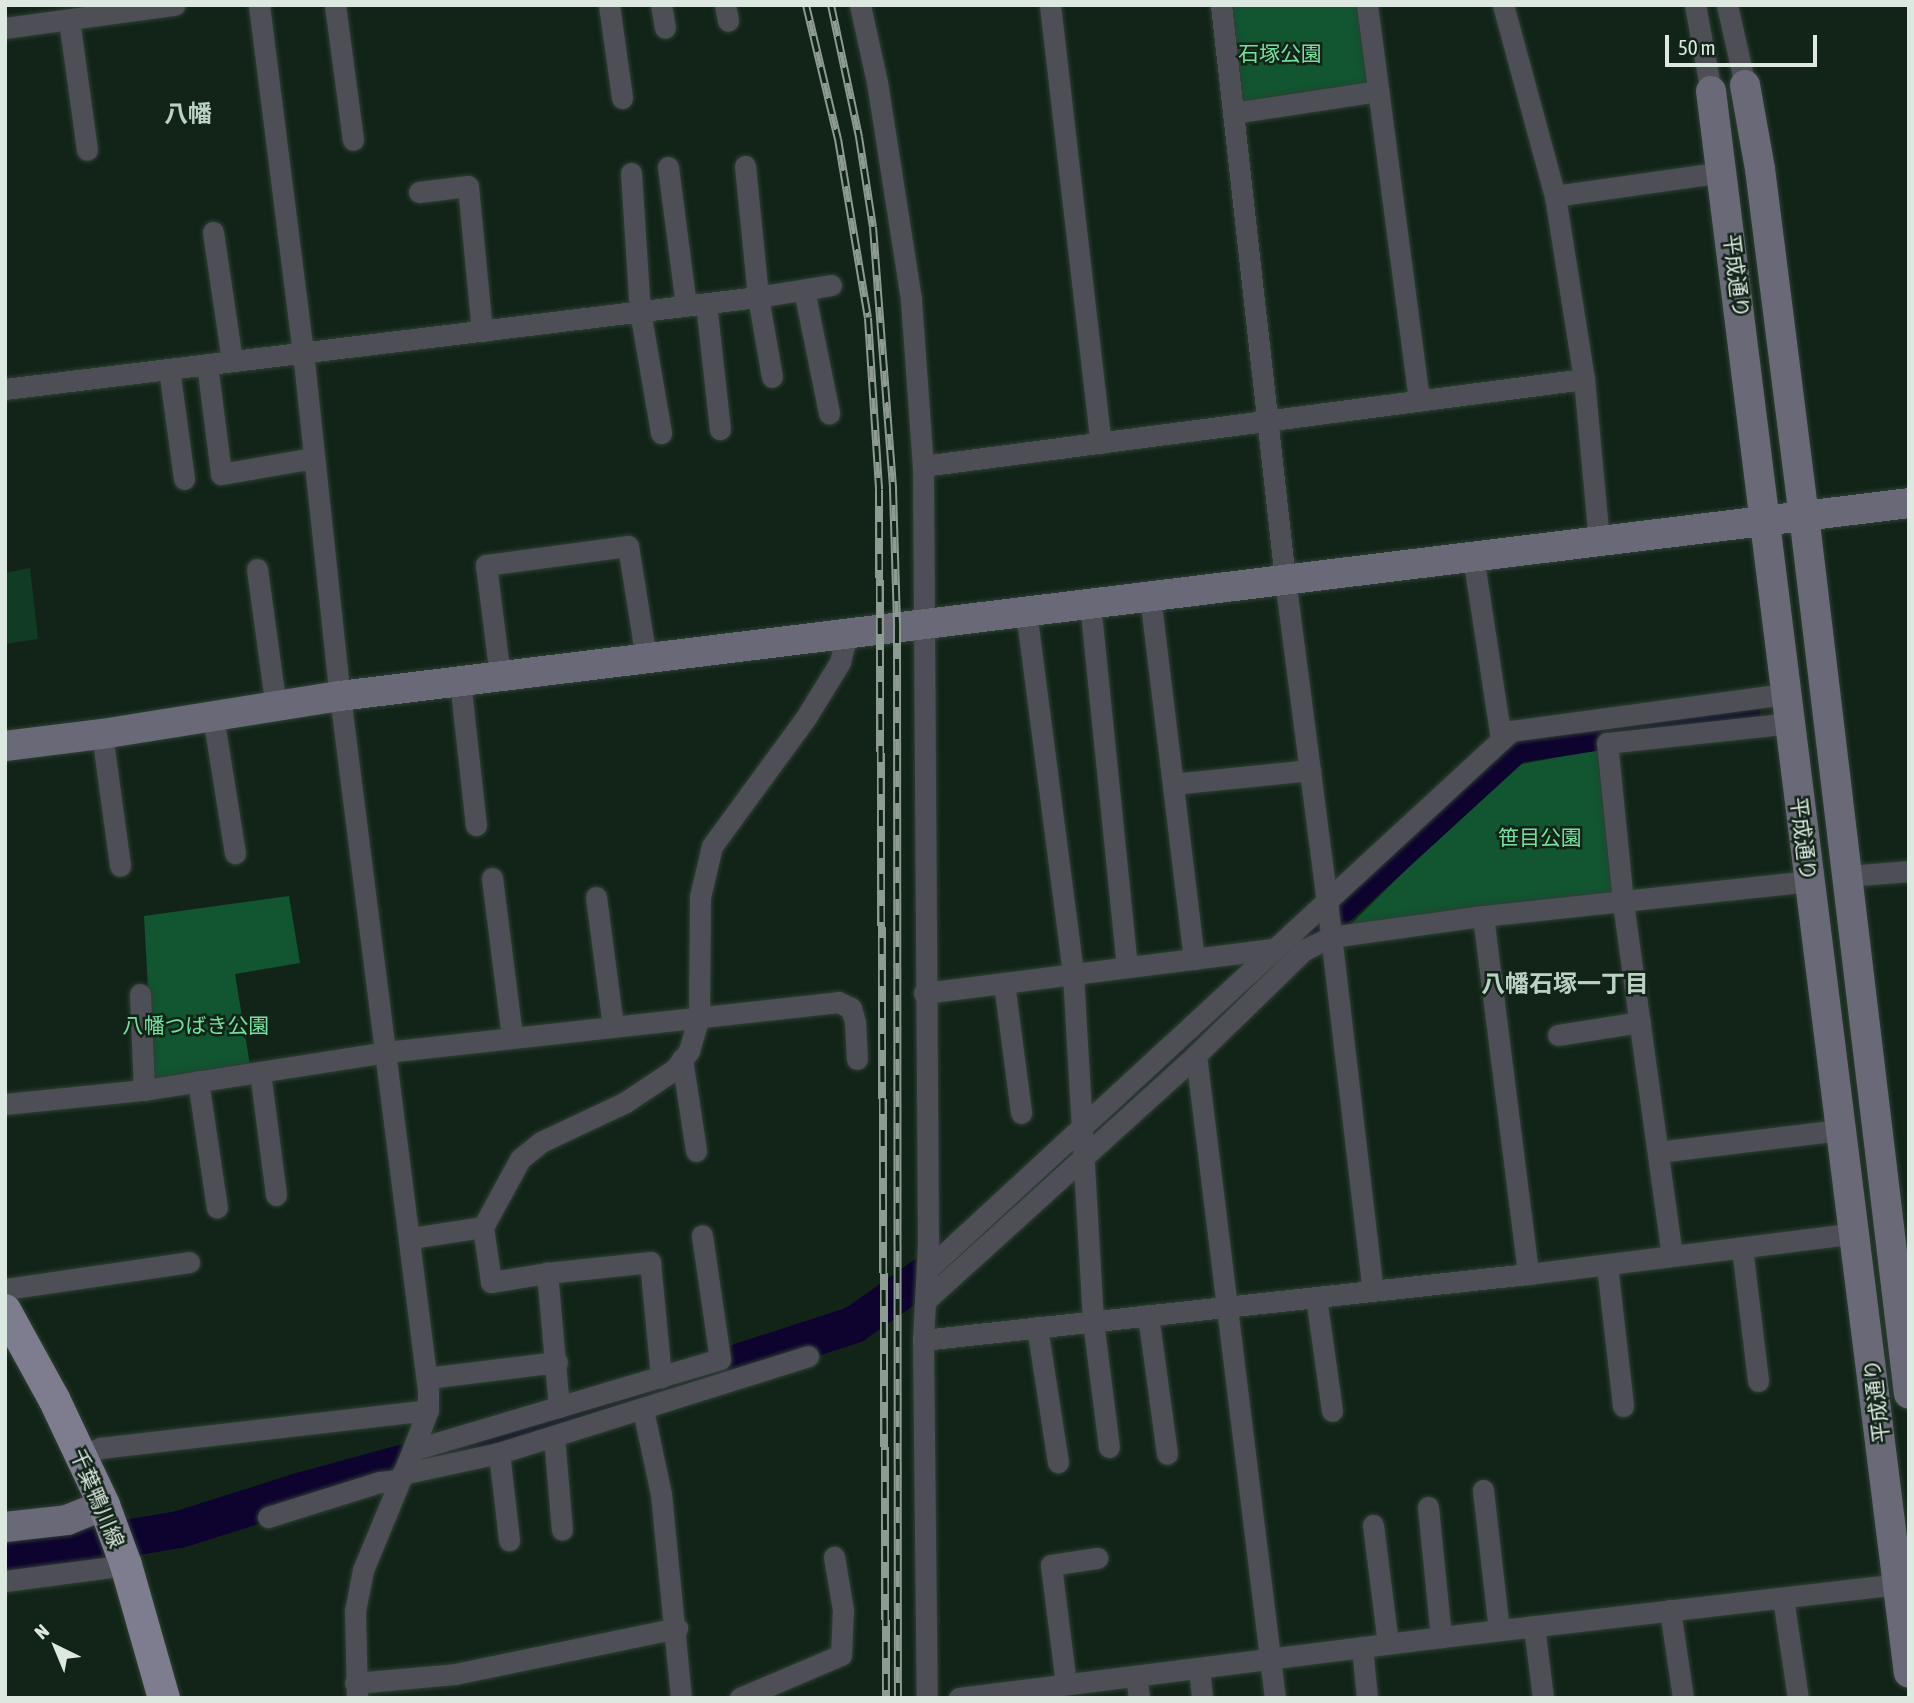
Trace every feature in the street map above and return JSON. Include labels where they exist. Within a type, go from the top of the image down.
[{"type":"main road","name":"千葉鴨川線","points":[[5,1310],[82,1456],[104,1505],[121,1551],[164,1698]]},
{"type":"street","points":[[5,28],[69,20],[127,8],[174,5]]},
{"type":"street","points":[[259,5],[303,352],[340,696],[427,1378],[428,1410],[363,1570],[355,1611],[356,1690],[455,1674],[677,1628]]},
{"type":"street","points":[[335,5],[353,140]]},
{"type":"street","points":[[609,5],[622,98]]},
{"type":"street","points":[[661,5],[665,28]]},
{"type":"street","points":[[860,5],[877,82],[911,300],[923,467],[927,1270],[923,1340],[927,1698]]},
{"type":"street","points":[[1050,5],[1101,443]]},
{"type":"street","points":[[1221,5],[1270,421],[1285,579],[1327,901],[1373,1290]]},
{"type":"street","points":[[1367,5],[1419,401]]},
{"type":"street","points":[[1503,5],[1555,196],[1584,379],[1599,541]]},
{"type":"street","name":"平成通り","points":[[1695,5],[1724,172],[1840,1130],[1903,1584],[1909,1674]]},
{"type":"street","name":"平成通り","points":[[1727,5],[1760,169],[1847,876],[1899,1231],[1909,1394]]},
{"type":"street","points":[[69,20],[87,150]]},
{"type":"street","points":[[1233,113],[1378,91]]},
{"type":"street","points":[[745,166],[758,297],[772,377]]},
{"type":"street","points":[[668,167],[720,429]]},
{"type":"street","points":[[1555,196],[1724,172]]},
{"type":"street","points":[[631,173],[640,311],[661,433]]},
{"type":"street","points":[[419,192],[468,186],[482,331]]},
{"type":"street","points":[[213,232],[232,361]]},
{"type":"street","points":[[5,389],[758,297],[831,285]]},
{"type":"street","points":[[804,290],[829,413]]},
{"type":"street","points":[[207,364],[221,474],[314,458]]},
{"type":"street","points":[[169,369],[184,479]]},
{"type":"street","points":[[923,467],[1584,379]]},
{"type":"street","points":[[5,746],[102,734],[340,696],[1909,503]]},
{"type":"street","points":[[500,676],[486,565],[628,546],[646,658]]},
{"type":"street","points":[[1473,556],[1501,739]]},
{"type":"street","points":[[257,569],[276,706]]},
{"type":"street","points":[[1150,596],[1194,959]]},
{"type":"street","points":[[1090,603],[1127,967]]},
{"type":"street","points":[[1026,611],[1073,974],[1093,1321],[1109,1447]]},
{"type":"street","points":[[660,1377],[650,1262],[491,1282],[483,1227],[520,1158],[541,1142],[624,1102],[675,1069],[689,1051],[699,1016],[700,897],[712,846],[805,719],[840,663],[847,633]]},
{"type":"street","points":[[460,681],[476,825]]},
{"type":"street","points":[[927,1270],[1511,731],[1788,708]]},
{"type":"street","points":[[1672,1256],[1623,902],[1607,743],[1788,708]]},
{"type":"street","points":[[213,716],[235,853]]},
{"type":"street","points":[[102,734],[120,866]]},
{"type":"street","points":[[1173,784],[1310,770]]},
{"type":"street","points":[[1847,876],[1909,871]]},
{"type":"street","points":[[492,878],[512,1037]]},
{"type":"street","points":[[925,1301],[1196,1055],[1304,950],[1331,937],[1483,916],[1809,881]]},
{"type":"street","points":[[596,897],[614,1026]]},
{"type":"street","points":[[1483,916],[1528,1274]]},
{"type":"street","points":[[925,993],[1272,949]]},
{"type":"street","points":[[1004,983],[1021,1113]]},
{"type":"street","points":[[140,994],[144,1090]]},
{"type":"street","points":[[5,1104],[144,1090],[386,1052],[838,1002],[851,1008],[857,1059]]},
{"type":"street","points":[[1558,1035],[1640,1022]]},
{"type":"street","points":[[1196,1055],[1275,1698]]},
{"type":"street","points":[[682,1059],[696,1150]]},
{"type":"street","points":[[260,1072],[276,1195]]},
{"type":"street","points":[[198,1081],[217,1208]]},
{"type":"street","points":[[1658,1152],[1840,1130]]},
{"type":"street","points":[[411,1238],[483,1227]]},
{"type":"street","points":[[923,1340],[1528,1274],[1856,1233],[1899,1231]]},
{"type":"street","points":[[412,1452],[720,1359],[702,1235]]},
{"type":"street","points":[[1742,1248],[1758,1381]]},
{"type":"street","points":[[5,1289],[189,1262]]},
{"type":"street","points":[[1606,1265],[1622,1406]]},
{"type":"street","points":[[547,1273],[559,1407]]},
{"type":"street","points":[[1316,1297],[1332,1411]]},
{"type":"street","points":[[1148,1315],[1167,1454]]},
{"type":"street","points":[[1037,1327],[1058,1462]]},
{"type":"street","points":[[268,1517],[380,1482],[554,1437],[808,1356]]},
{"type":"street","points":[[427,1378],[557,1362]]},
{"type":"street","points":[[82,1456],[100,1448],[428,1410]]},
{"type":"street","points":[[643,1410],[661,1494],[677,1628],[681,1698]]},
{"type":"street","points":[[554,1437],[562,1530]]},
{"type":"street","points":[[499,1453],[509,1540]]},
{"type":"street","points":[[1483,1490],[1499,1630]]},
{"type":"street","points":[[5,1527],[67,1520],[104,1505]]},
{"type":"street","points":[[1428,1507],[1441,1637]]},
{"type":"street","points":[[1373,1525],[1388,1643]]},
{"type":"street","points":[[5,1581],[121,1551]]},
{"type":"street","points":[[740,1698],[841,1655],[843,1609],[834,1557]]},
{"type":"street","points":[[1066,1684],[1051,1565],[1097,1558]]},
{"type":"street","points":[[958,1698],[1388,1643],[1903,1584]]},
{"type":"street","points":[[1783,1598],[1798,1698]]},
{"type":"street","points":[[1670,1610],[1683,1698]]},
{"type":"street","points":[[1534,1626],[1543,1698]]},
{"type":"street","points":[[1362,1647],[1367,1698]]},
{"type":"street","points":[[1199,1668],[1202,1698]]},
{"type":"street","points":[[1136,1676],[1139,1698]]},
{"type":"green space","name":"石塚公園","points":[[1226,5],[1362,5],[1373,87],[1238,108]]},
{"type":"green space","name":"笹目公園","points":[[1603,749],[1618,898],[1345,930],[1511,766]]},
{"type":"green space","name":"八幡つばき公園","points":[[289,896],[300,963],[235,974],[250,1065],[153,1080],[144,916]]},
{"type":"building","points":[[30,568],[38,639],[5,644],[5,573]]},
{"type":"waterway","points":[[1068,1153],[1515,744],[1741,710]]},
{"type":"waterway","points":[[5,1558],[179,1529],[302,1490],[565,1418],[854,1324],[956,1252]]},
{"type":"railway","points":[[806,5],[838,139],[868,318],[879,490],[886,1698]]},
{"type":"railway","points":[[831,5],[859,137],[873,227],[893,489],[897,627],[898,1698]]},
{"type":"district","name":"八幡","points":[[188,114]]},
{"type":"district","name":"八幡石塚一丁目","points":[[1565,984]]}]
